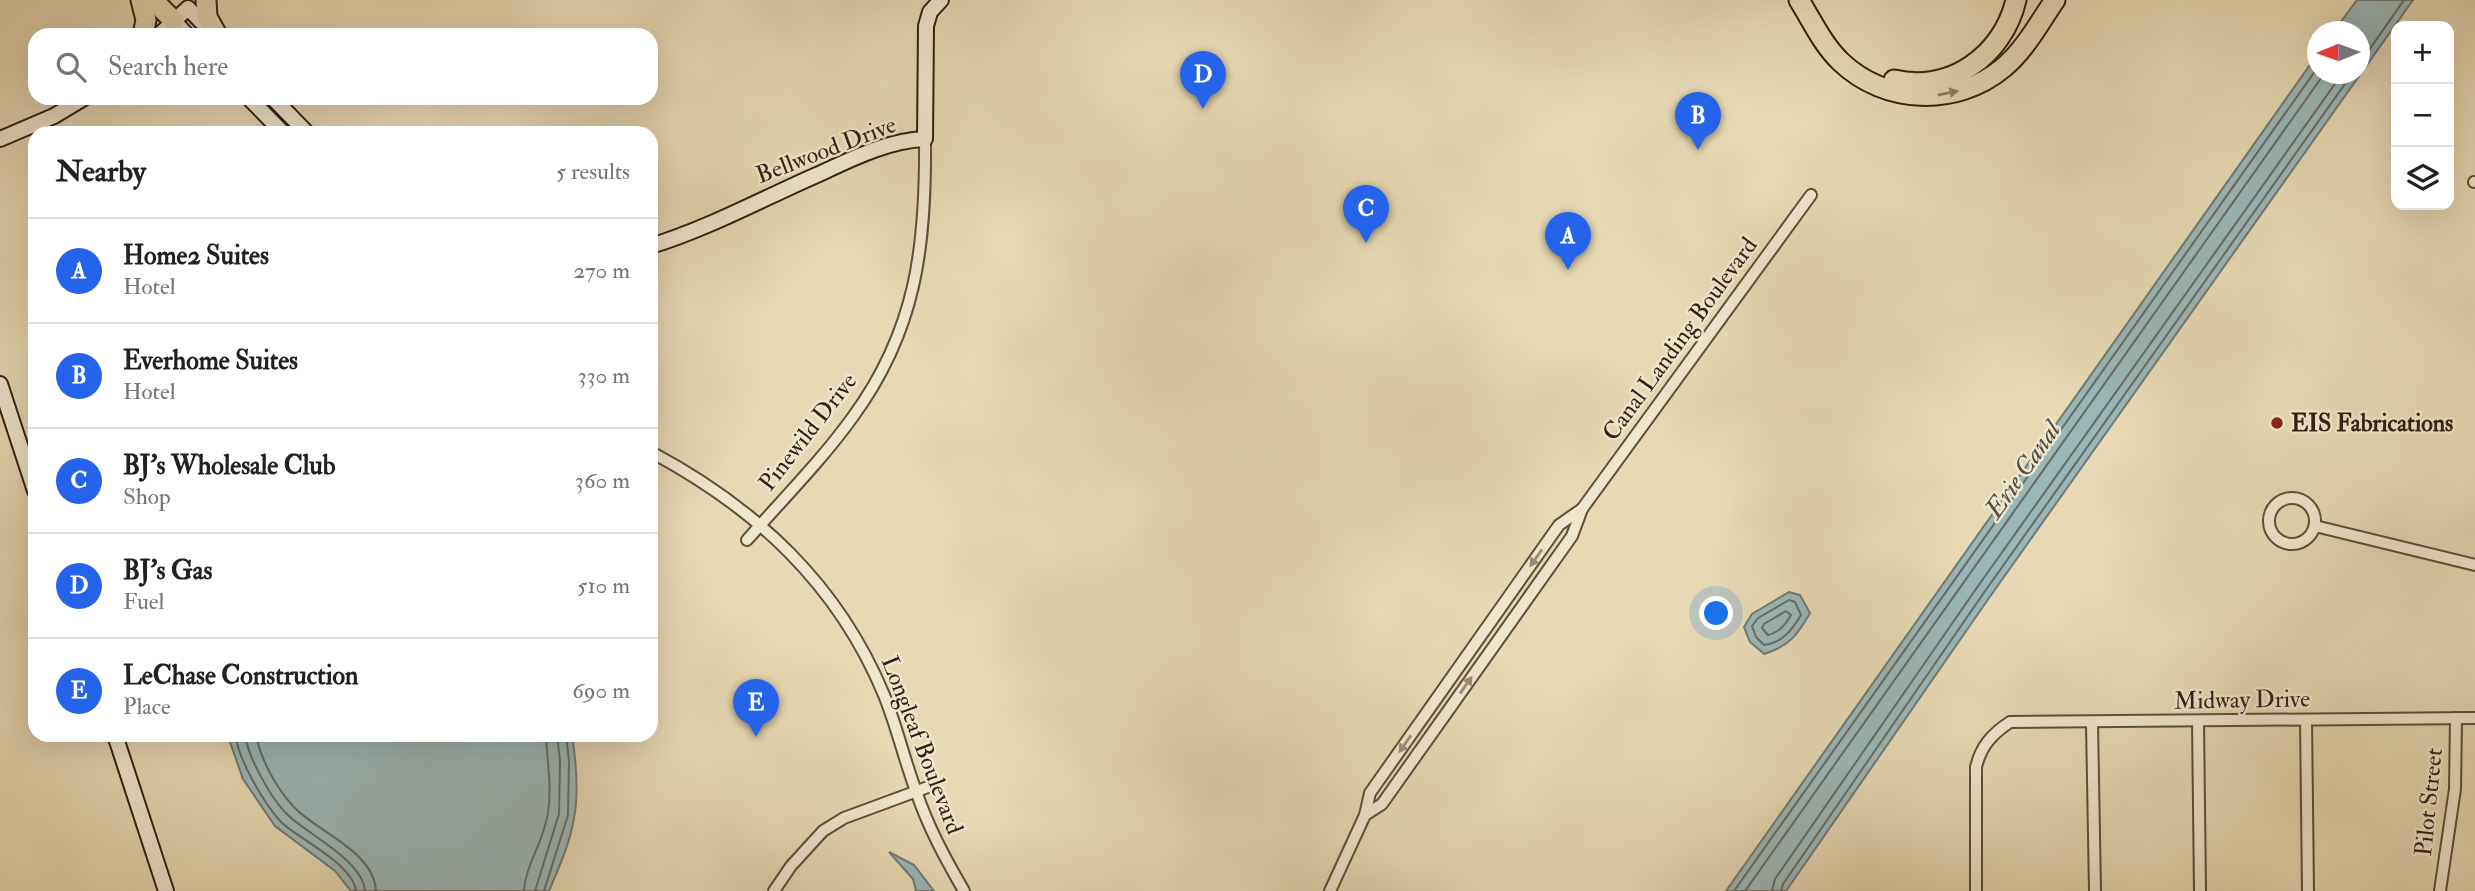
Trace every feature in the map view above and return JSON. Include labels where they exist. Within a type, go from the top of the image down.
[{"type":"highway","points":[[141,0],[146,20],[144,28]]},
{"type":"highway","points":[[153,0],[186,16]]},
{"type":"highway","points":[[206,0],[207,17],[212,28]]},
{"type":"highway","points":[[1800,0],[1830,50],[1856,74],[1889,91],[1928,96],[1968,88],[1998,72],[2022,48],[2055,0]]},
{"type":"highway","points":[[1812,0],[1835,40],[1857,63],[1884,77],[1917,83],[1950,77],[1981,60],[2003,35],[2016,0]]},
{"type":"street","name":"Bellwood Drive","points":[[658,243],[859,156],[906,141],[925,139],[926,26],[932,10],[941,0]]},
{"type":"street","points":[[169,28],[186,16],[204,28]]},
{"type":"street","points":[[31,126],[72,105]]},
{"type":"street","points":[[256,105],[276,126]]},
{"type":"street","points":[[280,105],[300,126]]},
{"type":"street","points":[[0,139],[28,127]]},
{"type":"street","name":"Pinewild Drive","points":[[747,540],[852,420],[894,344],[911,296],[921,250],[925,205],[925,139]]},
{"type":"street","name":"Canal Landing Boulevard","points":[[1365,815],[1382,804],[1390,793],[1572,536],[1582,509],[1811,195]]},
{"type":"street","points":[[0,384],[28,470]]},
{"type":"street","name":"Longleaf Boulevard","points":[[658,456],[702,481],[761,524],[814,580],[857,640],[887,704],[916,792],[937,844],[964,891]]},
{"type":"street","points":[[2300,499],[2311,507],[2315,526],[2301,543],[2286,544],[2274,536],[2269,522],[2270,514],[2278,502],[2300,499]]},
{"type":"street","name":"Canal Landing Boulevard","points":[[1329,891],[1365,815],[1370,793],[1559,525],[1582,509]]},
{"type":"street","points":[[2315,526],[2475,565]]},
{"type":"street","name":"Pilot Street","points":[[2440,891],[2455,789],[2456,718]]},
{"type":"street","name":"Midway Drive","points":[[1976,891],[1976,767],[1986,741],[2010,722],[2475,718]]},
{"type":"street","points":[[2306,720],[2308,891]]},
{"type":"street","points":[[2198,721],[2200,891]]},
{"type":"street","points":[[2092,723],[2095,891]]},
{"type":"street","points":[[117,742],[166,891]]},
{"type":"street","points":[[774,891],[790,866],[823,831],[844,818],[929,787]]},
{"type":"water","points":[[2357,0],[2413,0],[2398,21],[2391,21],[2391,31],[2370,61],[2370,21],[2341,21]]},
{"type":"water","points":[[2307,69],[2307,84],[2353,84],[1989,598],[1786,891],[1726,891]]},
{"type":"water","points":[[1789,592],[1800,595],[1810,613],[1792,639],[1764,654],[1750,642],[1744,627],[1752,614]]},
{"type":"water","points":[[230,742],[573,742],[576,808],[567,846],[549,891],[351,891],[335,871],[275,826],[243,779]]},
{"type":"water","points":[[889,852],[914,865],[934,891],[916,891],[913,879]]},
{"type":"place","name":"BJ's Gas","points":[[1203,109]]},
{"type":"place","name":"Everhome Suites","points":[[1698,150]]},
{"type":"place","name":"BJ's Wholesale Club","points":[[1366,243]]},
{"type":"place","name":"Home2 Suites","points":[[1568,270]]},
{"type":"place","name":"EIS Fabrications","points":[[2277,423]]},
{"type":"place","name":"LeChase Construction","points":[[756,737]]},
{"type":"water label","name":"Erie Canal","points":[[2023,470]]}]
